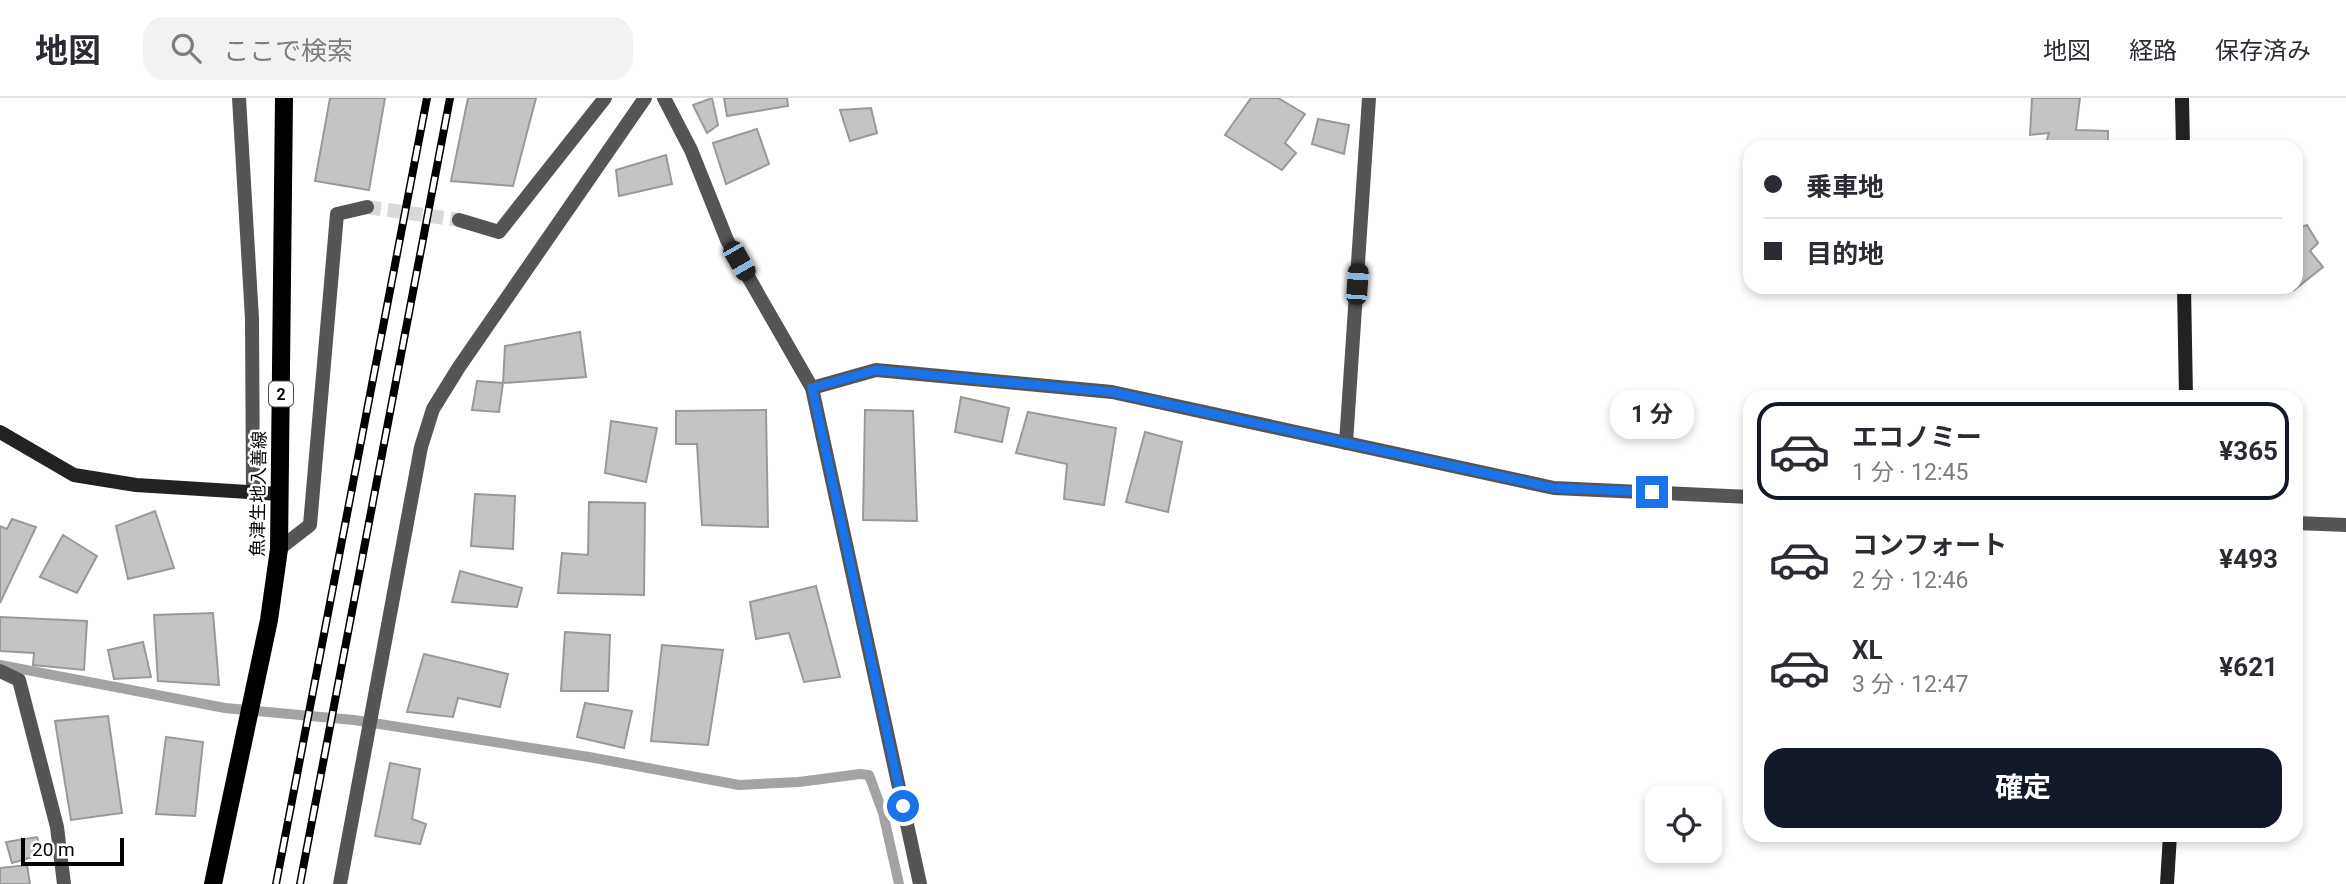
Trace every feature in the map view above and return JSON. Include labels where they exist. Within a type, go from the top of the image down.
[{"type":"main road","name":"魚津生地入善線","points":[[213,884],[269,620],[279,549],[284,98]]},
{"type":"street","points":[[239,98],[251,319],[253,493]]},
{"type":"street","points":[[459,220],[499,232],[605,98]]},
{"type":"street","points":[[340,884],[421,447],[433,409],[459,367],[645,98]]},
{"type":"street","points":[[664,98],[691,150],[727,240],[812,388],[920,884]]},
{"type":"street","points":[[1346,443],[1369,98]]},
{"type":"street","points":[[2182,98],[2183,140]]},
{"type":"street","points":[[279,549],[310,525],[337,214],[367,207]]},
{"type":"street","points":[[2185,294],[2186,390]]},
{"type":"street","points":[[812,388],[876,370],[1112,392],[1554,488],[1743,497]]},
{"type":"street","points":[[0,432],[74,475],[136,485],[279,495]]},
{"type":"street","points":[[2303,523],[2346,525]]},
{"type":"street","points":[[0,671],[19,680],[57,827],[64,884]]},
{"type":"street","points":[[2167,884],[2170,842]]},
{"type":"building","points":[[330,98],[385,98],[369,190],[315,181]]},
{"type":"building","points":[[468,98],[536,98],[513,186],[451,181]]},
{"type":"building","points":[[712,98],[718,125],[707,133],[693,105]]},
{"type":"building","points":[[724,98],[787,98],[788,106],[727,116]]},
{"type":"building","points":[[1251,98],[1278,98],[1305,114],[1285,143],[1296,153],[1282,170],[1225,135]]},
{"type":"building","points":[[2032,98],[2080,98],[2076,130],[2108,131],[2108,140],[2047,140],[2049,133],[2030,135]]},
{"type":"building","points":[[871,108],[877,133],[850,141],[840,110]]},
{"type":"building","points":[[1318,119],[1349,125],[1344,154],[1312,144]]},
{"type":"building","points":[[757,129],[769,164],[726,184],[713,143]]},
{"type":"building","points":[[666,155],[672,184],[619,196],[616,170]]},
{"type":"building","points":[[2307,225],[2318,243],[2310,251],[2323,267],[2303,283],[2303,226]]},
{"type":"building","points":[[580,332],[586,377],[503,383],[505,346]]},
{"type":"building","points":[[477,381],[503,383],[499,412],[472,410]]},
{"type":"building","points":[[961,397],[1009,408],[1002,442],[955,432]]},
{"type":"building","points":[[766,410],[768,527],[702,525],[697,444],[676,444],[676,411]]},
{"type":"building","points":[[865,410],[913,411],[917,521],[863,520]]},
{"type":"building","points":[[1028,412],[1116,428],[1104,505],[1064,499],[1067,464],[1016,453]]},
{"type":"building","points":[[611,421],[657,428],[646,482],[605,473]]},
{"type":"building","points":[[1145,432],[1182,442],[1168,512],[1126,502]]},
{"type":"building","points":[[475,494],[515,496],[513,549],[471,546]]},
{"type":"building","points":[[589,502],[645,503],[644,595],[558,593],[562,553],[588,555]]},
{"type":"building","points":[[155,511],[174,568],[128,579],[116,526]]},
{"type":"building","points":[[12,519],[36,527],[0,603],[0,526],[7,529]]},
{"type":"building","points":[[63,535],[97,556],[77,593],[40,577]]},
{"type":"building","points":[[460,571],[522,588],[517,607],[452,602]]},
{"type":"building","points":[[816,586],[840,677],[804,682],[789,633],[756,639],[750,602]]},
{"type":"building","points":[[213,613],[219,685],[158,681],[154,615]]},
{"type":"building","points":[[0,617],[87,621],[84,670],[33,665],[34,653],[0,651]]},
{"type":"building","points":[[565,632],[610,635],[608,691],[561,691]]},
{"type":"building","points":[[143,642],[151,677],[114,679],[108,650]]},
{"type":"building","points":[[662,645],[723,650],[708,745],[651,741]]},
{"type":"building","points":[[424,654],[508,674],[500,707],[458,698],[453,717],[407,712]]},
{"type":"building","points":[[585,703],[632,711],[624,748],[577,737]]},
{"type":"building","points":[[108,716],[122,813],[71,820],[55,721]]},
{"type":"building","points":[[166,737],[203,742],[195,816],[156,814]]},
{"type":"building","points":[[390,763],[420,769],[412,819],[426,824],[420,844],[375,836]]},
{"type":"building","points":[[37,837],[43,854],[12,863],[6,842]]},
{"type":"building","points":[[27,865],[30,884],[0,884],[0,868]]},
{"type":"waterway","points":[[0,665],[225,708],[354,720],[589,757],[739,785],[869,775],[883,813],[899,884]]},
{"type":"tunnel","points":[[367,207],[459,220]]},
{"type":"railway","points":[[276,884],[427,98]]},
{"type":"railway","points":[[300,884],[450,98]]},
{"type":"route","points":[[903,806],[812,388],[876,370],[1112,392],[1554,488],[1652,492]]}]
